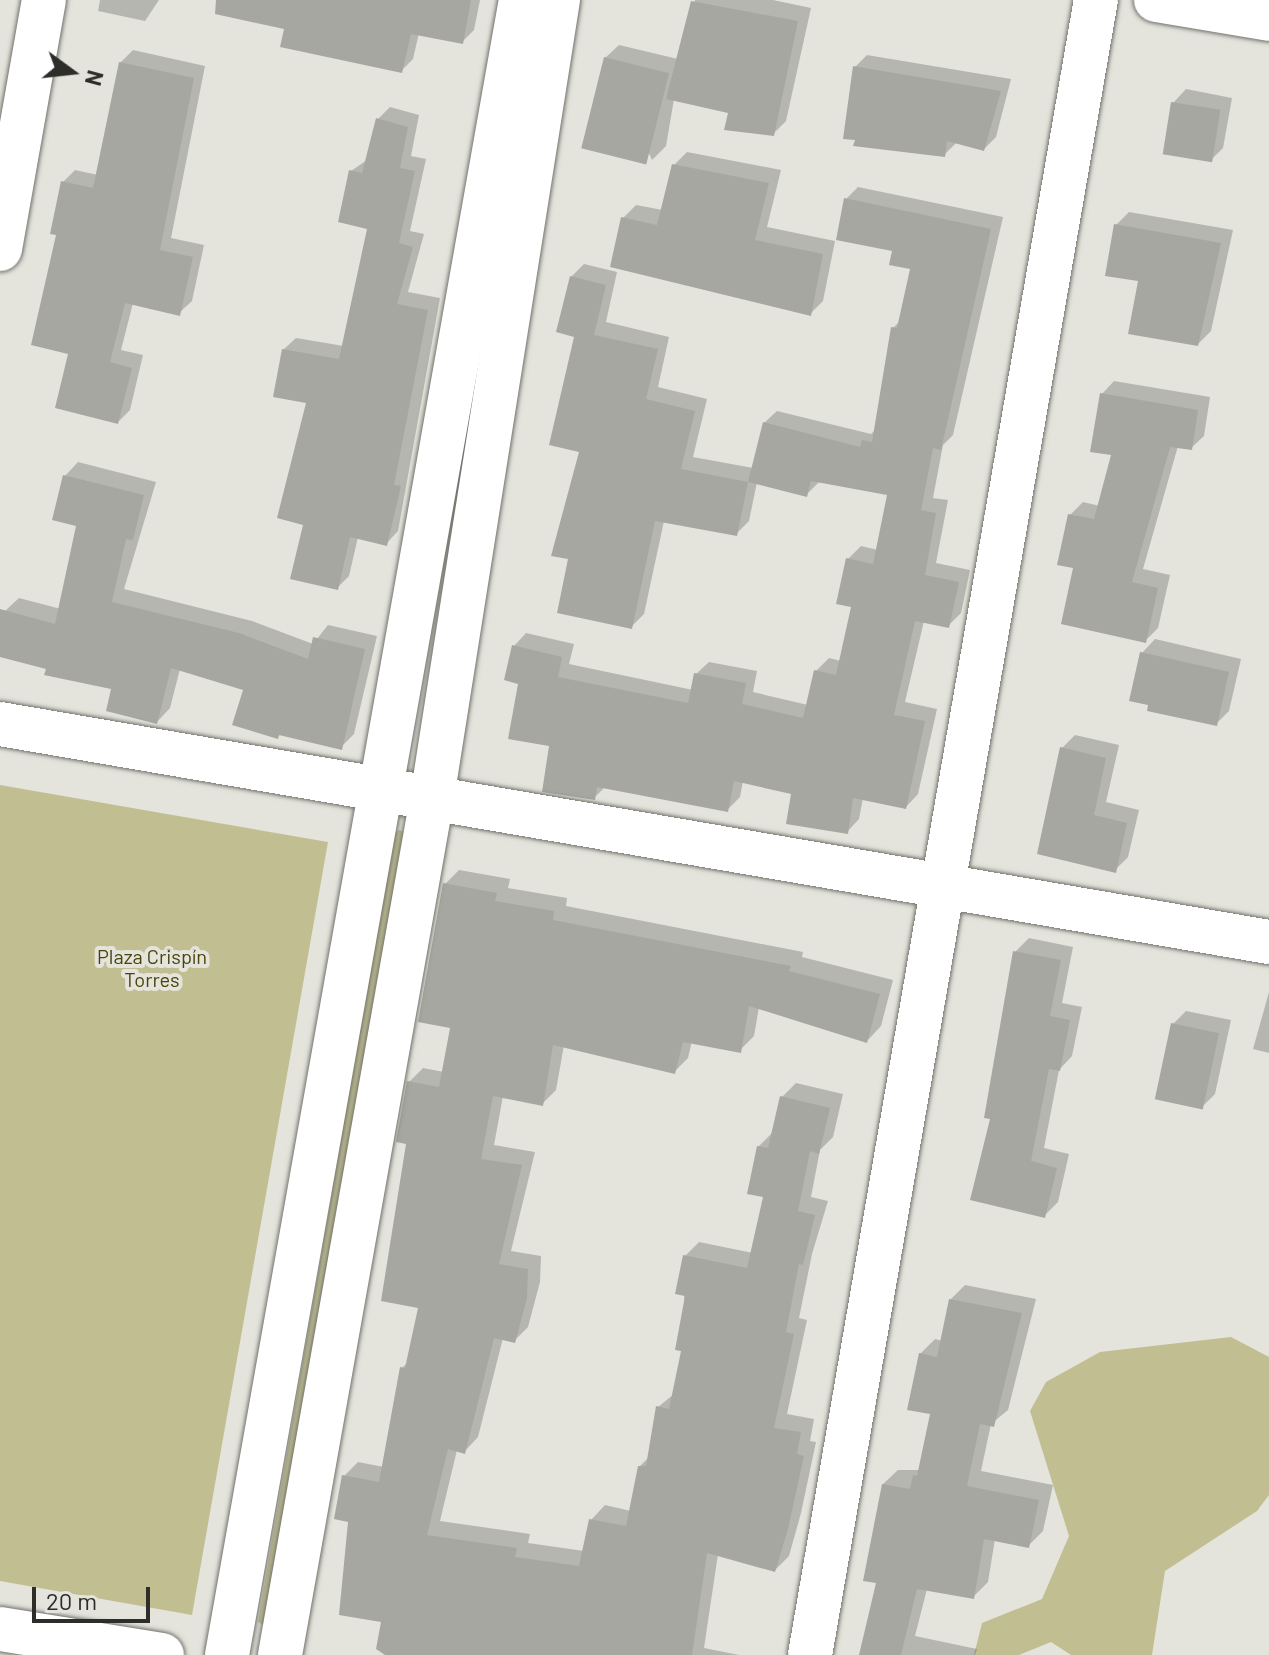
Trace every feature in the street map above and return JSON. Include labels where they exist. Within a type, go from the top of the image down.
[{"type":"street","points":[[0,249],[44,0]]},
{"type":"street","points":[[227,1655],[521,0]]},
{"type":"street","points":[[280,1655],[432,798],[558,0]]},
{"type":"street","points":[[810,1655],[1096,0]]},
{"type":"street","points":[[1156,0],[1269,19]]},
{"type":"street","points":[[0,724],[1269,942]]},
{"type":"street","points":[[0,1629],[162,1655]]},
{"type":"green space","name":"Plaza Crispín Torres","points":[[0,785],[328,842],[192,1615],[0,1581]]},
{"type":"green space","points":[[399,830],[405,832],[265,1626],[258,1622],[394,833]]},
{"type":"green space","points":[[1231,1337],[1269,1357],[1269,1495],[1257,1511],[1165,1571],[1152,1655],[1071,1655],[1051,1642],[1019,1655],[974,1655],[982,1623],[1042,1599],[1069,1536],[1030,1411],[1046,1382],[1100,1352]]},
{"type":"building","points":[[216,0],[471,0],[463,44],[411,34],[402,73],[280,47],[284,29],[215,14]]},
{"type":"building","points":[[691,1],[798,21],[774,136],[724,130],[728,113],[666,99]]},
{"type":"building","points":[[604,57],[669,73],[646,164],[581,148]]},
{"type":"building","points":[[119,62],[194,78],[160,250],[193,257],[180,316],[125,303],[110,362],[132,368],[118,424],[55,408],[68,354],[31,345],[56,235],[50,234],[61,181],[93,188]]},
{"type":"building","points":[[853,66],[1001,91],[984,151],[947,141],[945,157],[853,146],[855,140],[843,139]]},
{"type":"building","points":[[1171,102],[1220,110],[1212,162],[1163,154]]},
{"type":"building","points":[[376,118],[408,127],[400,168],[415,171],[399,243],[413,247],[397,304],[428,310],[394,485],[401,486],[387,546],[350,537],[338,590],[290,579],[303,525],[277,518],[306,403],[273,397],[282,349],[339,359],[367,229],[338,222],[349,170],[362,173]]},
{"type":"building","points":[[672,164],[769,183],[755,240],[823,254],[811,316],[610,267],[621,217],[657,225]]},
{"type":"building","points":[[844,198],[991,229],[941,450],[933,448],[921,510],[936,513],[925,575],[959,582],[949,628],[915,621],[894,715],[925,721],[906,809],[853,798],[848,834],[786,824],[791,794],[734,781],[728,812],[597,787],[595,800],[542,792],[549,746],[508,739],[518,684],[504,680],[512,645],[562,657],[558,677],[688,703],[694,673],[746,683],[742,704],[803,718],[814,670],[836,675],[851,607],[836,604],[846,558],[873,564],[887,495],[811,481],[807,497],[748,482],[763,422],[860,447],[862,440],[872,442],[891,327],[897,328],[910,269],[889,265],[892,251],[836,240]]},
{"type":"building","points":[[1114,224],[1221,243],[1198,346],[1128,334],[1138,281],[1105,276]]},
{"type":"building","points":[[570,276],[606,285],[594,335],[658,349],[646,399],[695,411],[681,469],[748,482],[737,536],[655,521],[632,629],[557,613],[568,559],[551,556],[579,452],[549,445],[574,337],[556,332]]},
{"type":"building","points":[[1100,393],[1198,410],[1192,450],[1170,447],[1132,582],[1158,588],[1146,643],[1061,624],[1073,568],[1057,565],[1068,514],[1094,519],[1111,455],[1090,452]]},
{"type":"building","points":[[63,475],[144,495],[133,540],[126,539],[112,602],[239,633],[308,659],[313,637],[365,649],[342,750],[279,735],[278,739],[232,725],[243,690],[171,668],[157,724],[106,711],[111,689],[44,675],[46,669],[0,657],[0,609],[55,624],[76,526],[52,520]]},
{"type":"building","points":[[1140,652],[1229,672],[1217,726],[1147,711],[1148,705],[1129,701]]},
{"type":"building","points":[[1060,747],[1106,758],[1094,815],[1127,823],[1116,873],[1037,854]]},
{"type":"building","points":[[443,883],[497,893],[495,901],[554,911],[553,920],[791,966],[789,971],[880,994],[867,1043],[749,1006],[741,1053],[683,1042],[675,1074],[553,1045],[543,1106],[493,1096],[481,1159],[522,1165],[499,1264],[528,1269],[527,1298],[515,1343],[494,1338],[465,1454],[448,1449],[427,1535],[517,1548],[515,1557],[579,1566],[589,1519],[626,1526],[638,1466],[646,1466],[656,1406],[669,1409],[681,1351],[675,1350],[685,1296],[675,1294],[683,1255],[747,1268],[763,1197],[747,1194],[757,1146],[768,1148],[780,1096],[830,1108],[819,1154],[810,1151],[798,1211],[815,1215],[803,1265],[799,1264],[786,1332],[794,1334],[774,1428],[801,1432],[797,1454],[804,1456],[788,1529],[775,1572],[707,1553],[692,1655],[385,1655],[376,1649],[381,1622],[339,1615],[348,1522],[334,1519],[342,1475],[379,1482],[400,1367],[405,1368],[418,1308],[381,1301],[406,1144],[396,1142],[407,1081],[439,1087],[450,1028],[418,1022]]},
{"type":"building","points":[[1013,951],[1061,960],[1050,1016],[1070,1020],[1060,1071],[1049,1069],[1031,1161],[1057,1168],[1045,1218],[970,1200],[990,1119],[984,1118]]},
{"type":"building","points":[[1171,1023],[1219,1033],[1203,1109],[1155,1099]]},
{"type":"building","points":[[949,1299],[1022,1313],[994,1427],[980,1424],[967,1486],[1039,1500],[1029,1548],[984,1539],[974,1599],[917,1589],[901,1655],[859,1655],[876,1583],[863,1581],[882,1484],[910,1489],[913,1475],[917,1476],[930,1414],[907,1410],[919,1353],[937,1357]]}]
